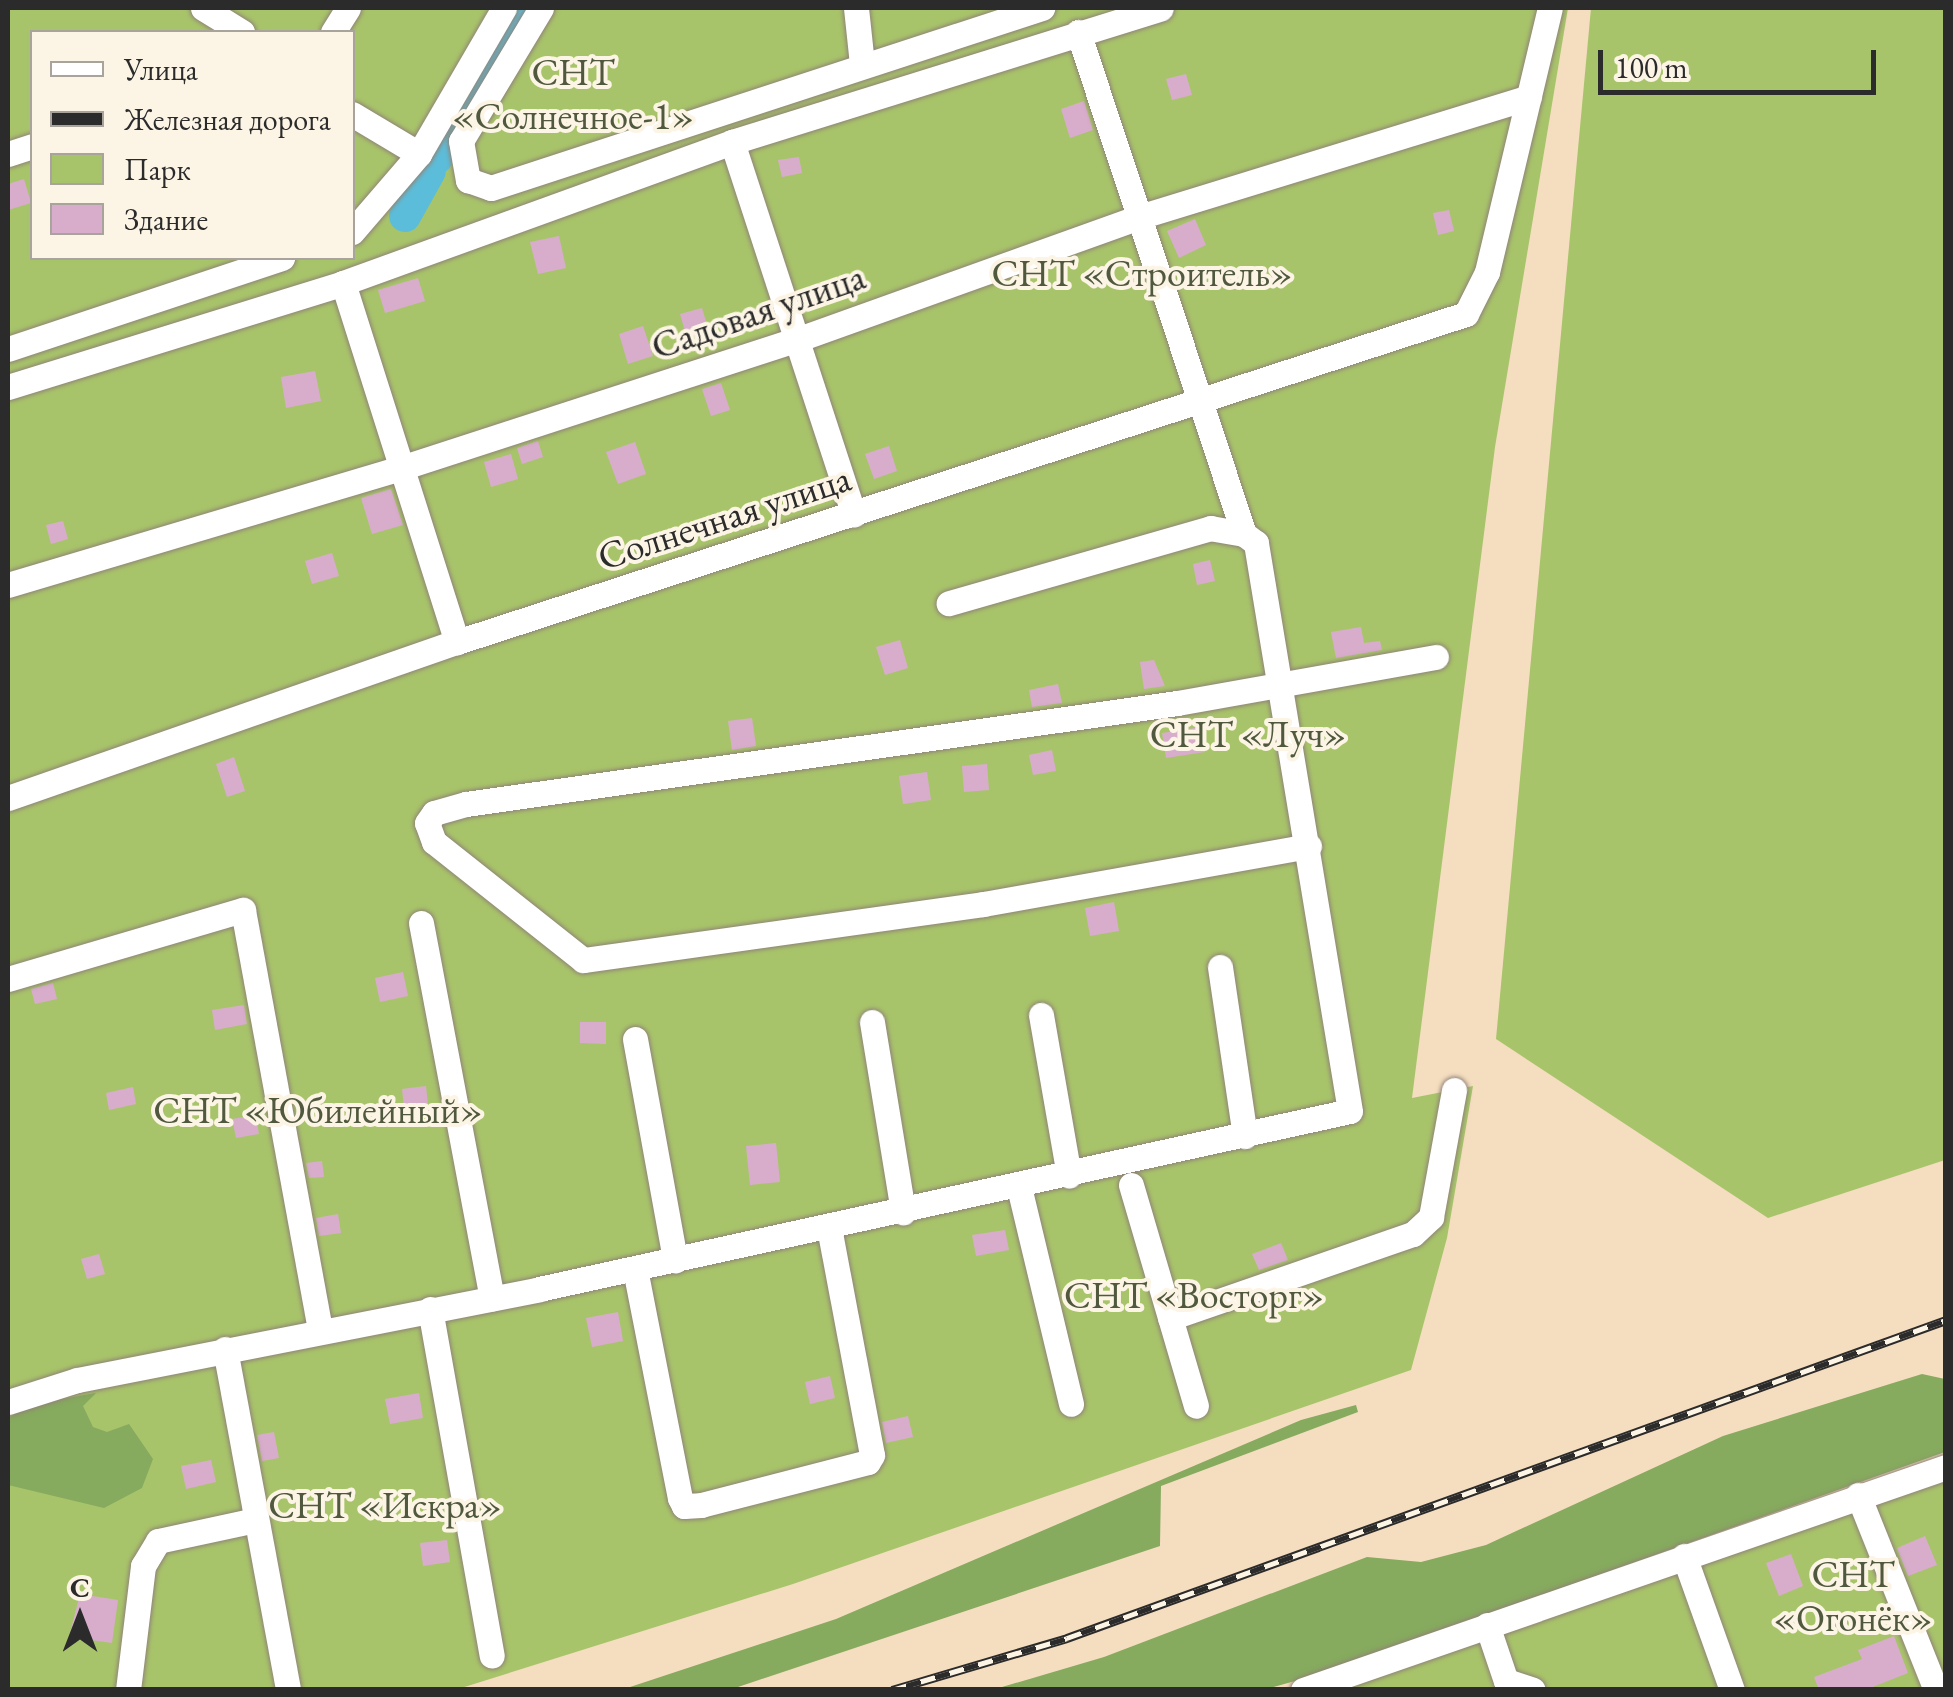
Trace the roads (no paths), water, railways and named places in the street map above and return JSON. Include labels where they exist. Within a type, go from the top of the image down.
[{"type":"street","points":[[203,8],[239,30]]},
{"type":"street","points":[[334,30],[348,8]]},
{"type":"street","points":[[355,229],[419,154],[504,8]]},
{"type":"street","points":[[541,8],[461,141],[468,180],[491,188],[1042,8]]},
{"type":"street","points":[[856,8],[862,64]]},
{"type":"street","points":[[8,387],[732,142],[1162,8]]},
{"type":"street","points":[[1529,97],[1550,8]]},
{"type":"street","points":[[8,1402],[225,1349],[635,1269],[1350,1112],[1259,557],[1244,534],[1136,218],[1078,32]]},
{"type":"street","name":"Садовая улица","points":[[8,586],[404,467],[796,340],[1136,218],[1529,97]]},
{"type":"street","name":"Солнечная улица","points":[[8,798],[458,642],[1466,314],[1488,272],[1529,97]]},
{"type":"street","points":[[355,116],[419,154]]},
{"type":"street","points":[[732,142],[854,515]]},
{"type":"street","points":[[8,349],[276,260]]},
{"type":"street","points":[[350,273],[458,642]]},
{"type":"street","points":[[949,604],[1211,528],[1244,534]]},
{"type":"street","points":[[1309,846],[983,904],[583,960],[434,842],[426,823],[434,814],[466,804],[1282,684],[1436,657]]},
{"type":"street","points":[[8,979],[243,910],[320,1331]]},
{"type":"street","points":[[420,923],[492,1298]]},
{"type":"street","points":[[1220,968],[1244,1136]]},
{"type":"street","points":[[1041,1015],[1069,1176]]},
{"type":"street","points":[[872,1022],[902,1212]]},
{"type":"street","points":[[635,1039],[675,1260]]},
{"type":"street","points":[[1170,1318],[1412,1234],[1432,1217],[1454,1090]]},
{"type":"street","points":[[1131,1185],[1196,1406]]},
{"type":"street","points":[[1019,1187],[1071,1404]]},
{"type":"street","points":[[635,1269],[680,1498],[684,1506],[700,1504],[868,1462],[872,1455],[828,1228]]},
{"type":"street","points":[[430,1310],[492,1656]]},
{"type":"street","points":[[225,1349],[288,1690]]},
{"type":"street","points":[[1304,1690],[1337,1684],[1488,1625],[1946,1467]]},
{"type":"street","points":[[1858,1495],[1936,1690]]},
{"type":"street","points":[[128,1690],[143,1566],[158,1540],[255,1520]]},
{"type":"street","points":[[1684,1556],[1732,1690]]},
{"type":"street","points":[[1488,1625],[1506,1682],[1532,1690]]},
{"type":"waterway","points":[[437,158],[525,8]]},
{"type":"waterway","points":[[405,216],[430,171]]},
{"type":"railway","points":[[892,1690],[1067,1638],[1946,1320]]},
{"type":"park label","name":"СНТ «Солнечное-1»","points":[[573,94]]},
{"type":"park label","name":"СНТ «Строитель»","points":[[1142,273]]},
{"type":"park label","name":"СНТ «Луч»","points":[[1248,734]]},
{"type":"park label","name":"СНТ «Юбилейный»","points":[[318,1110]]},
{"type":"park label","name":"СНТ «Восторг»","points":[[1194,1295]]},
{"type":"park label","name":"СНТ «Искра»","points":[[385,1505]]},
{"type":"park label","name":"СНТ «Огонёк»","points":[[1853,1596]]}]
